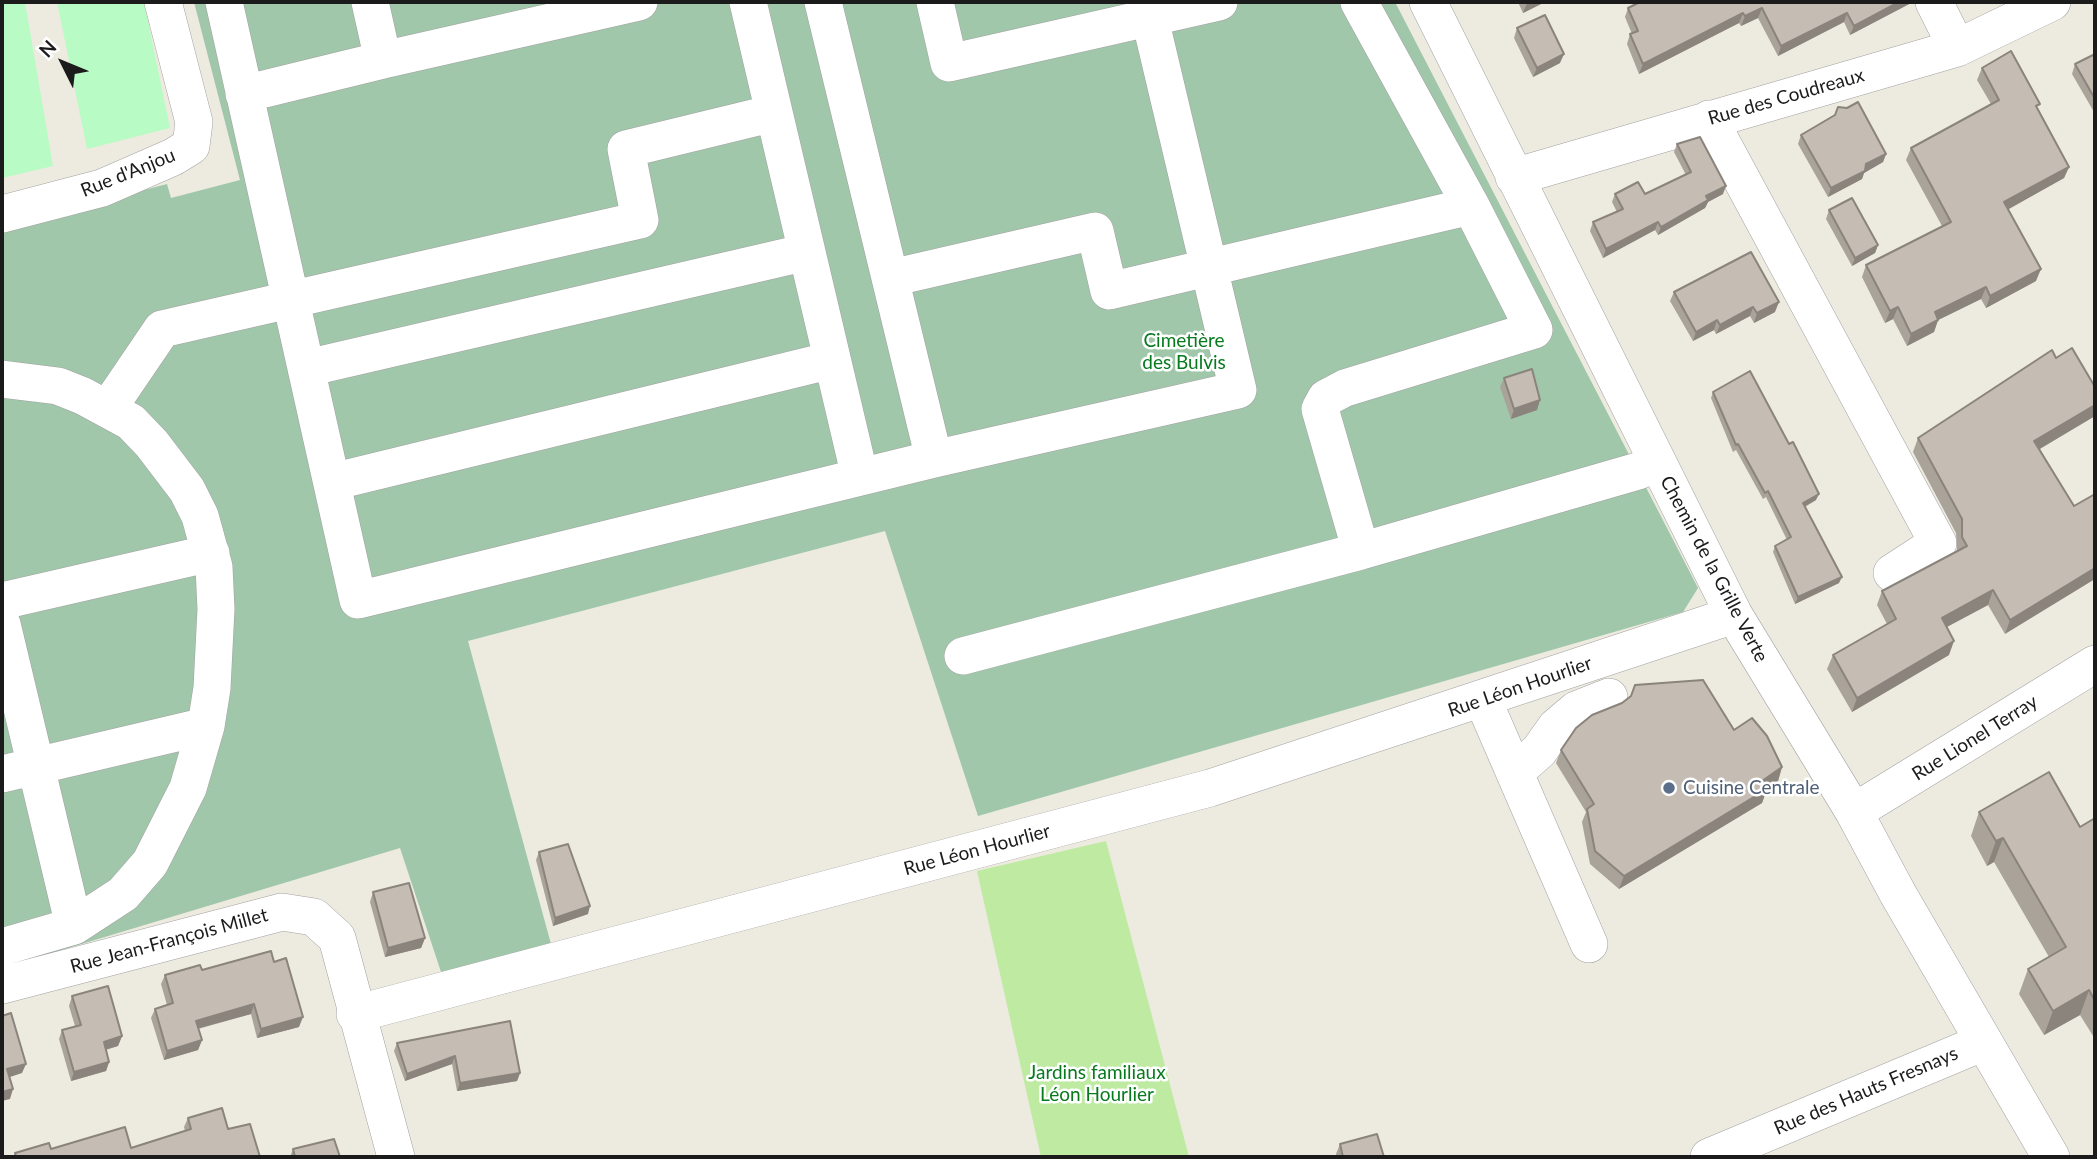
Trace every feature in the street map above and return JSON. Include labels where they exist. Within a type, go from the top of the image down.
[{"type":"street","name":"Rue d'Anjou","points":[[2,214],[102,188],[173,157],[191,146],[194,122],[163,2]]},
{"type":"street","points":[[224,2],[358,600],[934,459],[1238,390],[1148,10]]},
{"type":"street","points":[[370,2],[383,60]]},
{"type":"street","points":[[244,94],[639,2]]},
{"type":"street","points":[[748,2],[860,477]]},
{"type":"street","points":[[823,2],[934,459]]},
{"type":"street","points":[[935,2],[949,63],[1148,10],[1219,2]]},
{"type":"street","points":[[1359,2],[1471,206],[1535,330],[1345,388],[1326,398],[1320,409],[1361,551]]},
{"type":"street","name":"Chemin de la Grille Verte","points":[[1428,2],[1734,615],[1854,812],[2051,1157]]},
{"type":"street","points":[[1934,2],[1957,48]]},
{"type":"street","name":"Rue des Coudreaux","points":[[1514,177],[1957,48],[2052,2]]},
{"type":"street","points":[[109,407],[162,329],[640,220],[626,149],[774,113]]},
{"type":"street","points":[[1709,119],[1938,543],[1892,573]]},
{"type":"street","points":[[891,278],[1095,231],[1109,291],[1471,206]]},
{"type":"street","points":[[307,368],[807,252]]},
{"type":"street","points":[[332,482],[832,360]]},
{"type":"street","points":[[2,379],[58,386],[109,407],[131,422],[152,443],[187,490],[200,516],[211,553],[215,631],[206,726],[188,788],[150,863],[123,894],[74,926],[2,947]]},
{"type":"street","points":[[963,656],[1361,551],[1657,463]]},
{"type":"street","points":[[2,601],[211,553]]},
{"type":"street","name":"Rue Léon Hourlier","points":[[355,1014],[1210,788],[1734,615]]},
{"type":"street","points":[[2,624],[19,770],[74,926]]},
{"type":"street","name":"Rue Lionel Terray","points":[[1854,812],[2095,664]]},
{"type":"street","points":[[1515,772],[1539,751],[1556,727],[1577,710],[1609,697]]},
{"type":"street","points":[[1483,700],[1589,944]]},
{"type":"street","points":[[19,770],[206,726]]},
{"type":"street","name":"Rue Jean-François Millet","points":[[2,985],[282,912],[314,917],[337,938],[355,1014]]},
{"type":"street","points":[[355,1014],[396,1157]]},
{"type":"street","name":"Rue des Hauts Fresnays","points":[[1709,1157],[1984,1042]]},
{"type":"green space","points":[[2,2],[25,2],[53,166],[2,178]]},
{"type":"green space","points":[[57,2],[144,2],[170,128],[87,149]]},
{"type":"green space","name":"Cimetière des Bulvis","points":[[194,2],[1395,2],[1698,588],[1683,612],[978,816],[885,531],[468,641],[551,944],[442,975],[400,848],[2,968],[2,227],[167,184],[171,198],[240,180]]},
{"type":"green space","name":"Jardins familiaux Léon Hourlier","points":[[1106,841],[1189,1157],[1041,1157],[977,871]]},
{"type":"building","points":[[1640,2],[1899,2],[1854,26],[1847,13],[1781,46],[1762,8],[1745,16],[1743,13],[1643,64],[1630,34],[1638,31],[1628,8]]},
{"type":"building","points":[[1545,15],[1564,54],[1537,68],[1517,28]]},
{"type":"building","points":[[2011,51],[2040,104],[2036,106],[2069,167],[2004,202],[2041,269],[1990,296],[1986,287],[1935,312],[1938,320],[1911,334],[1898,307],[1890,311],[1866,265],[1951,222],[1911,148],[1999,100],[1982,68]]},
{"type":"building","points":[[2095,54],[2095,99],[2075,64]]},
{"type":"building","points":[[1858,102],[1886,154],[1866,164],[1865,171],[1831,188],[1801,135],[1835,115],[1838,107],[1847,108]]},
{"type":"building","points":[[1700,137],[1726,186],[1706,196],[1708,200],[1661,227],[1658,222],[1606,249],[1593,222],[1623,209],[1615,194],[1638,182],[1645,194],[1691,172],[1677,144]]},
{"type":"building","points":[[1852,198],[1878,245],[1855,258],[1829,210]]},
{"type":"building","points":[[1751,252],[1779,302],[1757,313],[1753,307],[1720,325],[1717,320],[1696,332],[1674,292]]},
{"type":"building","points":[[2072,348],[2095,387],[2095,405],[2034,441],[2074,506],[2095,494],[2095,568],[2010,620],[1993,590],[1942,618],[1954,641],[1857,698],[1833,655],[1896,619],[1882,591],[1967,546],[1962,537],[1962,519],[1918,438],[2052,350],[2056,358]]},
{"type":"building","points":[[1532,369],[1540,400],[1514,409],[1504,378]]},
{"type":"building","points":[[1750,371],[1789,444],[1793,442],[1819,494],[1803,503],[1842,577],[1798,597],[1775,546],[1791,537],[1768,491],[1765,493],[1738,444],[1736,445],[1713,392]]},
{"type":"building","name":"Cuisine Centrale","points":[[1703,680],[1734,730],[1752,718],[1767,736],[1782,767],[1762,781],[1767,789],[1624,876],[1595,851],[1587,809],[1594,804],[1561,750],[1576,728],[1592,715],[1622,703],[1631,696],[1635,685]]},
{"type":"building","points":[[2049,772],[2080,827],[2095,818],[2095,1001],[2089,990],[2053,1011],[2028,969],[2066,947],[2003,838],[1996,841],[1979,812]]},
{"type":"building","points":[[568,844],[590,906],[555,918],[539,852]]},
{"type":"building","points":[[409,883],[425,938],[388,948],[373,892]]},
{"type":"building","points":[[271,951],[274,962],[286,958],[303,1017],[261,1029],[254,1004],[196,1021],[202,1040],[167,1051],[155,1009],[173,1003],[165,975],[200,965],[202,970]]},
{"type":"building","points":[[108,986],[122,1036],[104,1042],[109,1062],[74,1072],[62,1030],[81,1025],[72,996]]},
{"type":"building","points":[[11,1013],[26,1064],[7,1069],[13,1089],[2,1092],[2,1016]]},
{"type":"building","points":[[510,1021],[520,1073],[460,1083],[455,1056],[407,1074],[397,1043]]},
{"type":"building","points":[[222,1108],[228,1129],[250,1124],[260,1157],[16,1157],[15,1153],[49,1143],[51,1149],[125,1127],[131,1148],[191,1129],[188,1118]]},
{"type":"building","points":[[1377,1134],[1384,1157],[1343,1157],[1340,1144]]},
{"type":"building","points":[[334,1139],[340,1157],[295,1157],[293,1149]]},
{"type":"place","name":"Cuisine Centrale","points":[[1669,788]]}]
